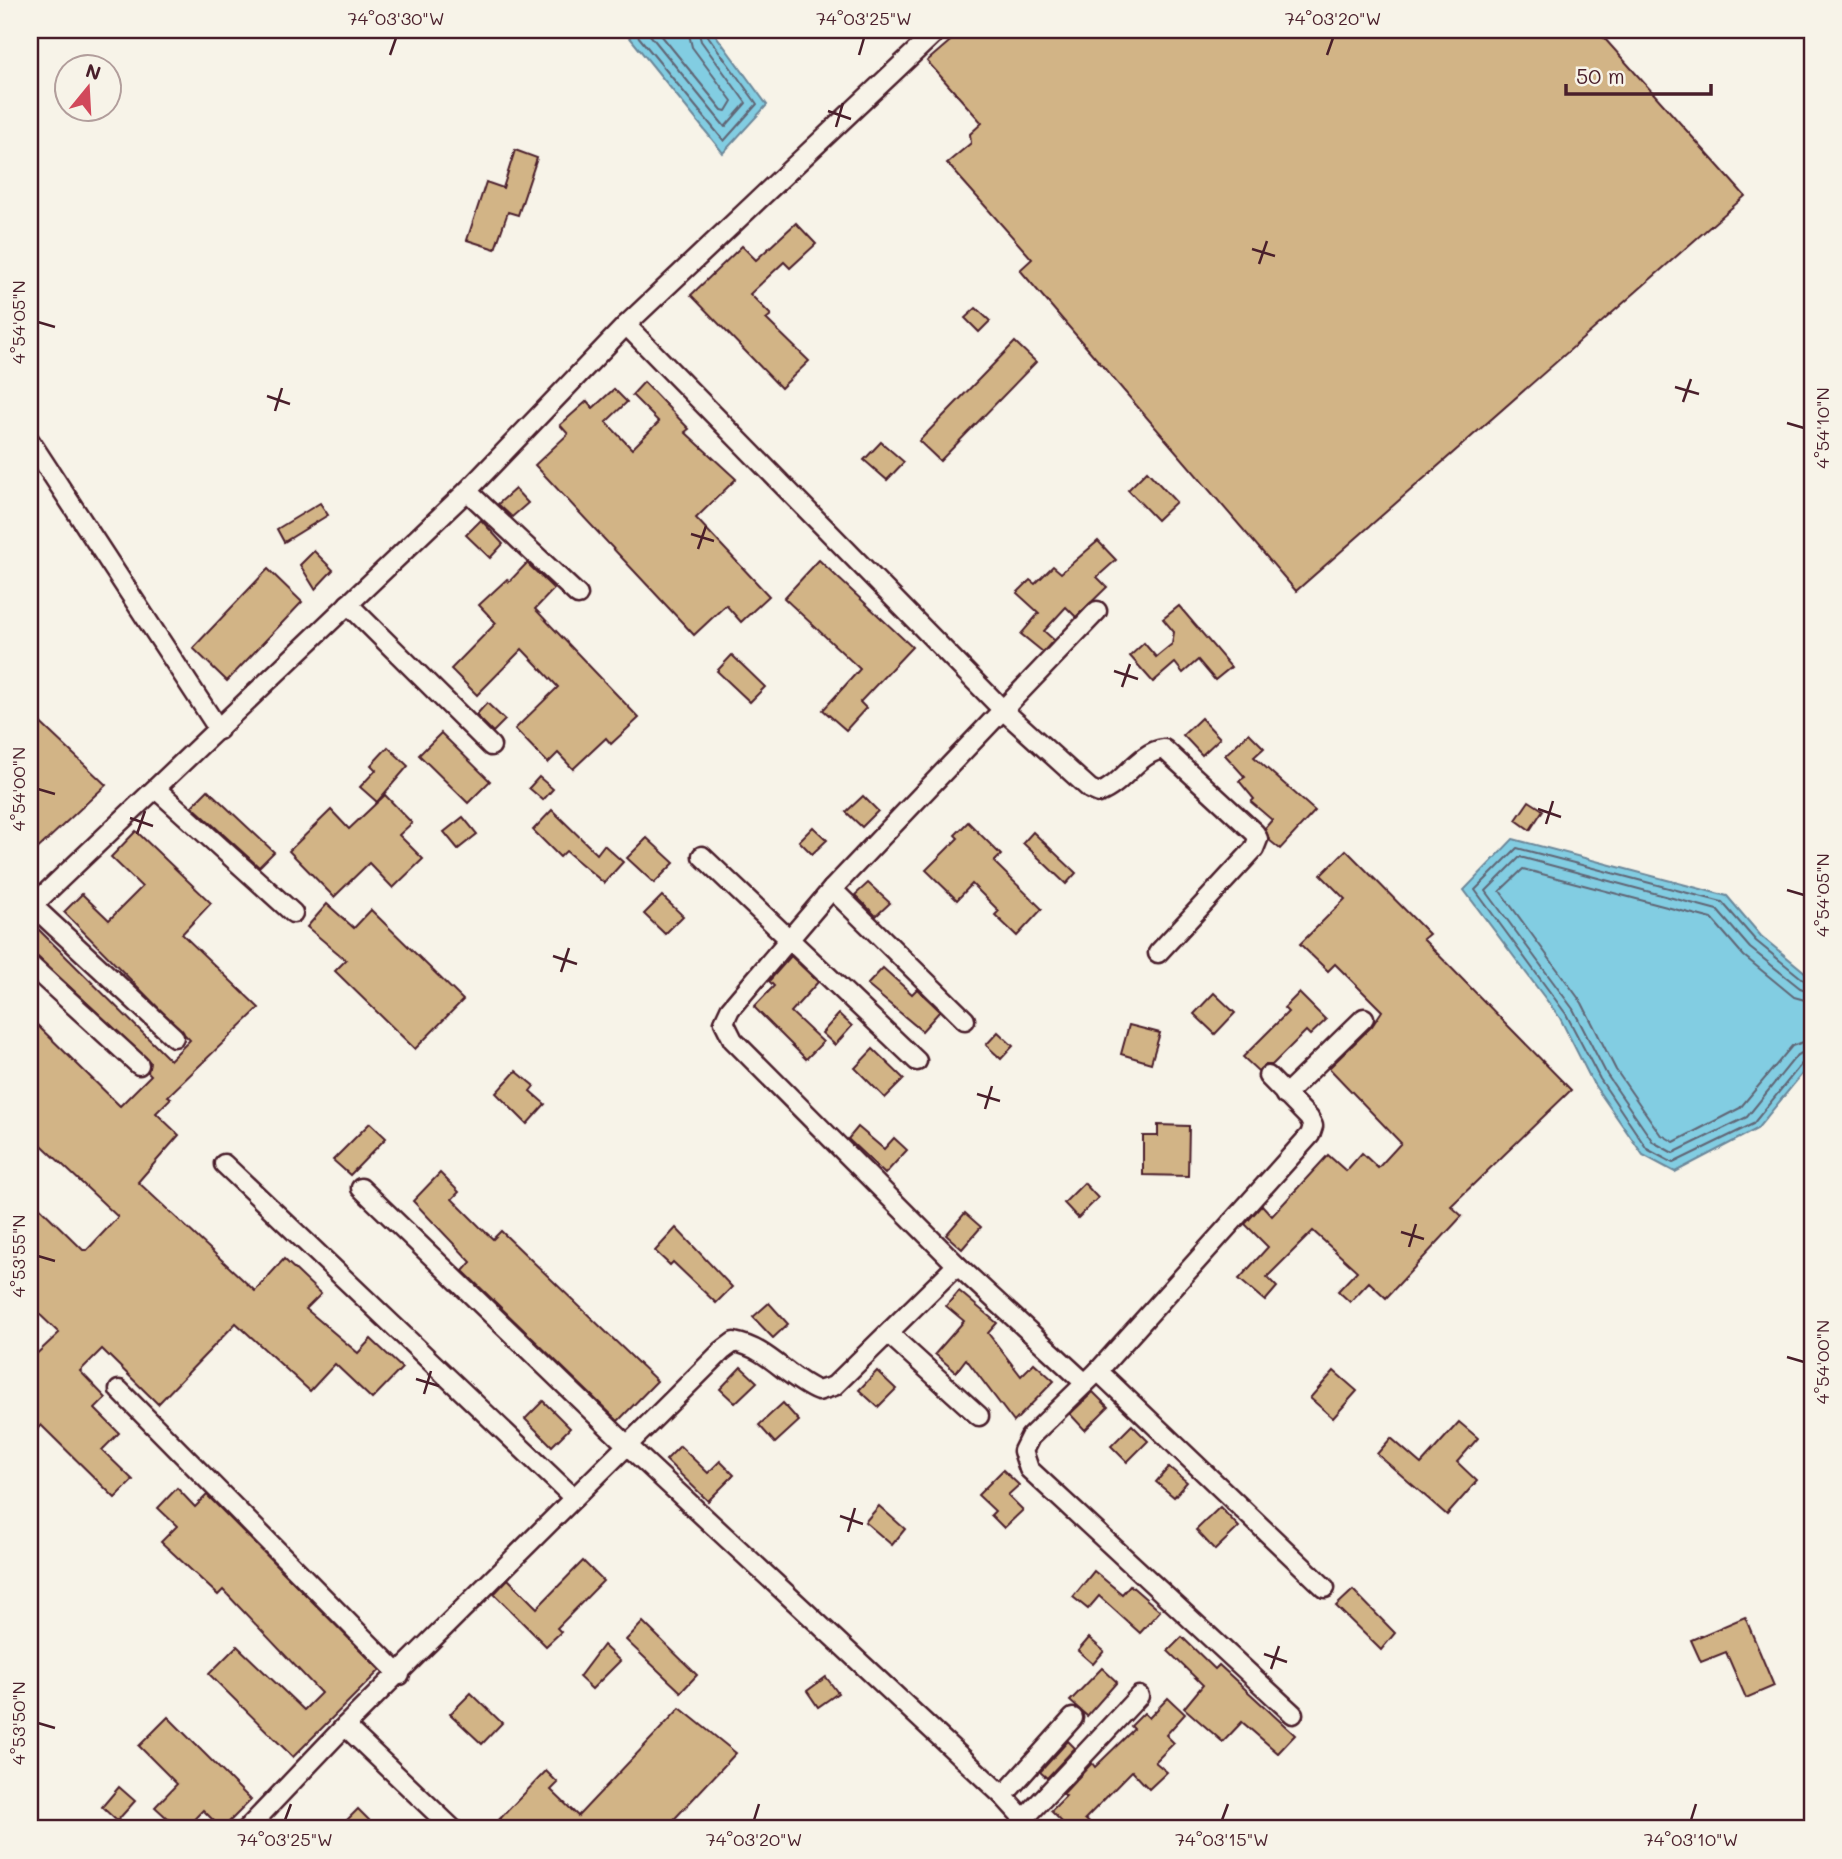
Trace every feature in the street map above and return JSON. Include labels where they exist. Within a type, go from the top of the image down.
[{"type":"street","points":[[174,1037],[31,907],[467,491],[626,325],[919,36],[938,30]]},
{"type":"street","points":[[626,325],[1004,711],[1090,789],[1099,793],[1110,789],[1153,750],[1164,749],[1255,832],[1258,839],[1254,849],[1158,953]]},
{"type":"street","points":[[30,441],[219,730]]},
{"type":"street","points":[[467,491],[578,595]]},
{"type":"street","points":[[348,604],[491,746]]},
{"type":"street","points":[[1097,611],[832,889],[730,1009],[724,1022],[733,1040],[957,1265],[1091,1377],[1325,1588]]},
{"type":"street","points":[[156,789],[292,914]]},
{"type":"street","points":[[702,856],[917,1061]]},
{"type":"street","points":[[832,889],[965,1020]]},
{"type":"street","points":[[30,965],[139,1065]]},
{"type":"street","points":[[1285,1095],[1364,1018]]},
{"type":"street","points":[[1268,1076],[1309,1118],[1313,1126],[1310,1135],[1091,1377],[1030,1437],[1023,1451],[1029,1469],[1293,1714]]},
{"type":"street","points":[[224,1164],[575,1498]]},
{"type":"street","points":[[361,1188],[627,1445],[1003,1796],[1028,1825],[1139,1696]]},
{"type":"street","points":[[247,1829],[345,1726],[400,1675],[722,1350],[734,1342],[754,1345],[804,1385],[818,1391],[834,1386],[957,1265]]},
{"type":"street","points":[[889,1334],[979,1416]]},
{"type":"street","points":[[119,1390],[400,1675]]},
{"type":"street","points":[[1003,1796],[1073,1718]]},
{"type":"street","points":[[345,1726],[453,1829]]},
{"type":"water","points":[[634,30],[712,30],[767,105],[723,153],[627,34]]},
{"type":"water","points":[[1513,839],[1727,896],[1761,936],[1812,978],[1812,1062],[1757,1129],[1675,1172],[1643,1155],[1593,1083],[1560,1018],[1464,890]]},
{"type":"building","points":[[963,30],[1597,30],[1745,196],[1296,591],[1020,270],[1032,259],[947,163],[971,143],[970,134],[982,123],[927,61]]},
{"type":"building","points":[[515,150],[537,158],[518,215],[508,212],[495,249],[467,240],[486,182],[503,188]]},
{"type":"building","points":[[796,223],[816,244],[790,268],[784,262],[750,294],[771,315],[766,319],[809,361],[781,388],[691,295],[742,246],[756,260]]},
{"type":"building","points":[[976,308],[990,321],[979,332],[965,318]]},
{"type":"building","points":[[1015,342],[1036,362],[940,461],[919,441]]},
{"type":"building","points":[[644,382],[689,429],[685,432],[736,479],[696,518],[769,596],[741,622],[726,605],[694,635],[535,465],[568,434],[560,425],[587,401],[593,408],[614,389],[627,402],[606,422],[632,449],[659,422],[632,395]]},
{"type":"building","points":[[881,442],[904,462],[887,480],[864,460]]},
{"type":"building","points":[[1147,471],[1176,502],[1157,520],[1128,490]]},
{"type":"building","points":[[515,489],[528,503],[512,517],[498,504]]},
{"type":"building","points":[[320,503],[328,515],[284,542],[277,529]]},
{"type":"building","points":[[481,520],[503,544],[490,558],[466,535]]},
{"type":"building","points":[[1098,541],[1116,560],[1097,577],[1107,587],[1076,617],[1066,607],[1044,631],[1054,640],[1043,652],[1021,634],[1039,613],[1017,593],[1030,580],[1035,584],[1053,566],[1061,573]]},
{"type":"building","points":[[314,551],[333,570],[315,589],[300,565]]},
{"type":"building","points":[[819,560],[912,647],[860,702],[866,708],[846,730],[823,710],[860,669],[784,598]]},
{"type":"building","points":[[527,563],[554,589],[535,609],[639,718],[611,744],[606,738],[573,769],[558,753],[548,763],[515,729],[558,687],[522,649],[477,695],[451,669],[496,623],[479,605],[507,579],[509,582]]},
{"type":"building","points":[[268,569],[302,602],[227,681],[193,648]]},
{"type":"building","points":[[1179,606],[1231,667],[1215,680],[1198,660],[1183,673],[1175,663],[1153,682],[1130,656],[1144,643],[1156,657],[1172,644],[1174,632],[1163,619]]},
{"type":"building","points":[[732,655],[765,687],[750,702],[717,671]]},
{"type":"building","points":[[487,703],[505,720],[493,732],[476,715]]},
{"type":"building","points":[[30,713],[106,785],[30,856]]},
{"type":"building","points":[[1201,718],[1220,738],[1202,755],[1183,735]]},
{"type":"building","points":[[441,733],[490,781],[468,803],[419,755]]},
{"type":"building","points":[[1249,733],[1264,748],[1254,757],[1315,811],[1280,849],[1269,840],[1265,828],[1272,820],[1251,802],[1254,799],[1239,781],[1245,777],[1225,755]]},
{"type":"building","points":[[388,747],[408,766],[377,802],[360,787],[376,770],[371,765]]},
{"type":"building","points":[[539,777],[553,789],[543,800],[529,788]]},
{"type":"building","points":[[208,790],[274,852],[259,867],[192,806]]},
{"type":"building","points":[[385,795],[412,823],[399,835],[423,859],[393,888],[369,863],[334,897],[289,851],[331,810],[349,829]]},
{"type":"building","points":[[863,796],[878,811],[862,827],[846,812]]},
{"type":"building","points":[[1529,801],[1543,810],[1530,830],[1516,820]]},
{"type":"building","points":[[552,810],[597,854],[604,845],[623,862],[604,883],[566,851],[560,857],[533,830]]},
{"type":"building","points":[[463,817],[477,834],[458,849],[444,832]]},
{"type":"building","points":[[968,822],[1001,855],[994,862],[1042,909],[1017,936],[995,915],[999,911],[972,884],[957,900],[926,870],[958,838],[955,835]]},
{"type":"building","points":[[813,827],[827,840],[812,854],[799,841]]},
{"type":"building","points":[[136,831],[211,903],[182,934],[259,1008],[168,1096],[171,1098],[156,1113],[179,1135],[138,1182],[255,1291],[284,1259],[321,1294],[306,1309],[358,1353],[371,1339],[402,1368],[372,1399],[335,1364],[310,1391],[236,1323],[158,1404],[102,1349],[80,1371],[106,1398],[95,1409],[119,1433],[102,1450],[133,1480],[115,1498],[41,1425],[30,1437],[30,1360],[59,1333],[34,1309],[30,1309],[30,1198],[83,1250],[87,1250],[118,1217],[30,1134],[30,1018],[120,1106],[151,1075],[148,1072],[150,1062],[38,957],[30,954],[30,921],[170,1060],[190,1040],[64,912],[82,894],[109,920],[142,887],[111,857]]},
{"type":"building","points":[[1033,832],[1076,873],[1066,884],[1023,843]]},
{"type":"building","points":[[647,838],[674,863],[654,883],[627,858]]},
{"type":"building","points":[[1346,850],[1429,934],[1423,939],[1571,1090],[1451,1206],[1462,1216],[1386,1298],[1369,1282],[1350,1302],[1338,1291],[1357,1271],[1313,1231],[1267,1277],[1277,1287],[1265,1301],[1239,1279],[1268,1247],[1245,1224],[1262,1205],[1272,1216],[1328,1155],[1346,1171],[1362,1153],[1378,1168],[1401,1143],[1329,1068],[1372,1026],[1382,1011],[1335,964],[1328,971],[1300,944],[1345,899],[1321,875]]},
{"type":"building","points":[[868,883],[890,903],[876,916],[855,895]]},
{"type":"building","points":[[662,896],[683,916],[665,934],[644,914]]},
{"type":"building","points":[[327,904],[354,928],[371,910],[463,1000],[415,1049],[335,971],[346,960],[307,927]]},
{"type":"building","points":[[791,956],[818,982],[791,1012],[823,1042],[806,1059],[754,1007],[774,986],[769,981]]},
{"type":"building","points":[[883,968],[912,994],[917,989],[940,1011],[922,1031],[867,985]]},
{"type":"building","points":[[1214,993],[1235,1013],[1215,1034],[1194,1014]]},
{"type":"building","points":[[1299,993],[1326,1020],[1310,1035],[1306,1031],[1272,1065],[1265,1065],[1258,1071],[1243,1057],[1288,1012],[1284,1008]]},
{"type":"building","points":[[839,1014],[852,1026],[835,1045],[822,1033]]},
{"type":"building","points":[[1129,1025],[1160,1033],[1151,1063],[1121,1054]]},
{"type":"building","points":[[998,1032],[1013,1046],[1001,1059],[986,1045]]},
{"type":"building","points":[[873,1049],[904,1079],[885,1098],[855,1068]]},
{"type":"building","points":[[516,1071],[534,1086],[530,1091],[545,1104],[527,1124],[496,1093]]},
{"type":"building","points":[[370,1123],[386,1138],[350,1175],[333,1160]]},
{"type":"building","points":[[1158,1125],[1189,1126],[1188,1176],[1143,1175],[1143,1136],[1158,1136]]},
{"type":"building","points":[[858,1127],[884,1149],[894,1138],[907,1150],[885,1174],[848,1139]]},
{"type":"building","points":[[440,1173],[459,1192],[452,1199],[480,1227],[493,1239],[501,1231],[657,1381],[618,1421],[463,1271],[471,1262],[413,1201]]},
{"type":"building","points":[[1084,1183],[1098,1198],[1078,1218],[1064,1203]]},
{"type":"building","points":[[965,1213],[981,1227],[962,1249],[946,1235]]},
{"type":"building","points":[[676,1228],[732,1287],[716,1303],[673,1262],[670,1265],[655,1251]]},
{"type":"building","points":[[959,1291],[997,1323],[988,1333],[1021,1376],[1034,1363],[1054,1381],[1014,1422],[966,1359],[956,1372],[935,1354],[964,1321],[946,1306]]},
{"type":"building","points":[[769,1303],[788,1324],[773,1338],[753,1317]]},
{"type":"building","points":[[741,1367],[757,1382],[735,1403],[720,1389]]},
{"type":"building","points":[[877,1371],[896,1389],[878,1407],[859,1390]]},
{"type":"building","points":[[1334,1371],[1357,1391],[1333,1418],[1310,1398]]},
{"type":"building","points":[[1093,1392],[1108,1407],[1085,1430],[1070,1414]]},
{"type":"building","points":[[543,1401],[570,1428],[552,1446],[525,1419]]},
{"type":"building","points":[[783,1403],[799,1421],[775,1443],[759,1425]]},
{"type":"building","points":[[1459,1422],[1478,1438],[1457,1462],[1477,1481],[1447,1515],[1377,1454],[1391,1438],[1421,1464]]},
{"type":"building","points":[[1132,1425],[1148,1441],[1127,1462],[1111,1446]]},
{"type":"building","points":[[680,1446],[708,1473],[720,1461],[734,1475],[708,1501],[666,1460]]},
{"type":"building","points":[[1169,1467],[1187,1482],[1174,1497],[1156,1482]]},
{"type":"building","points":[[1003,1470],[1019,1485],[1008,1495],[1023,1510],[1004,1528],[991,1515],[995,1511],[978,1495]]},
{"type":"building","points":[[177,1488],[195,1507],[207,1495],[380,1670],[293,1757],[209,1674],[237,1646],[304,1710],[321,1693],[223,1590],[218,1595],[161,1542],[177,1526],[158,1508]]},
{"type":"building","points":[[879,1506],[905,1529],[892,1545],[865,1522]]},
{"type":"building","points":[[1220,1507],[1239,1527],[1215,1550],[1196,1530]]},
{"type":"building","points":[[583,1561],[603,1581],[557,1628],[561,1632],[546,1646],[494,1594],[508,1579],[537,1608]]},
{"type":"building","points":[[1094,1571],[1122,1594],[1130,1585],[1160,1611],[1140,1633],[1099,1596],[1088,1609],[1073,1597]]},
{"type":"building","points":[[1353,1590],[1395,1633],[1381,1650],[1336,1606]]},
{"type":"building","points":[[1745,1617],[1774,1686],[1746,1698],[1726,1652],[1701,1662],[1691,1640]]},
{"type":"building","points":[[643,1622],[697,1675],[681,1692],[626,1640]]},
{"type":"building","points":[[1182,1637],[1215,1669],[1219,1665],[1295,1735],[1278,1753],[1242,1722],[1223,1742],[1184,1708],[1203,1685],[1168,1651]]},
{"type":"building","points":[[1089,1638],[1104,1651],[1093,1664],[1078,1651]]},
{"type":"building","points":[[603,1645],[620,1661],[592,1689],[579,1677]]},
{"type":"building","points":[[1102,1668],[1117,1682],[1087,1716],[1070,1701]]},
{"type":"building","points":[[826,1677],[838,1693],[818,1707],[807,1691]]},
{"type":"building","points":[[471,1693],[502,1723],[482,1744],[450,1714]]},
{"type":"building","points":[[1168,1698],[1185,1714],[1166,1735],[1174,1743],[1155,1762],[1167,1772],[1149,1789],[1132,1771],[1085,1819],[1096,1829],[1069,1829],[1051,1811],[1066,1796],[1063,1794],[1092,1763],[1095,1767],[1134,1729],[1131,1726],[1144,1713],[1149,1718]]},
{"type":"building","points":[[680,1708],[736,1753],[665,1829],[490,1829],[546,1771],[558,1783],[551,1790],[578,1816]]},
{"type":"building","points":[[168,1717],[251,1800],[222,1829],[203,1810],[185,1829],[179,1829],[155,1807],[177,1784],[139,1746]]},
{"type":"building","points":[[1068,1741],[1075,1748],[1047,1778],[1040,1772]]},
{"type":"building","points":[[119,1787],[135,1801],[117,1821],[102,1807]]},
{"type":"building","points":[[358,1809],[378,1829],[338,1829]]}]
